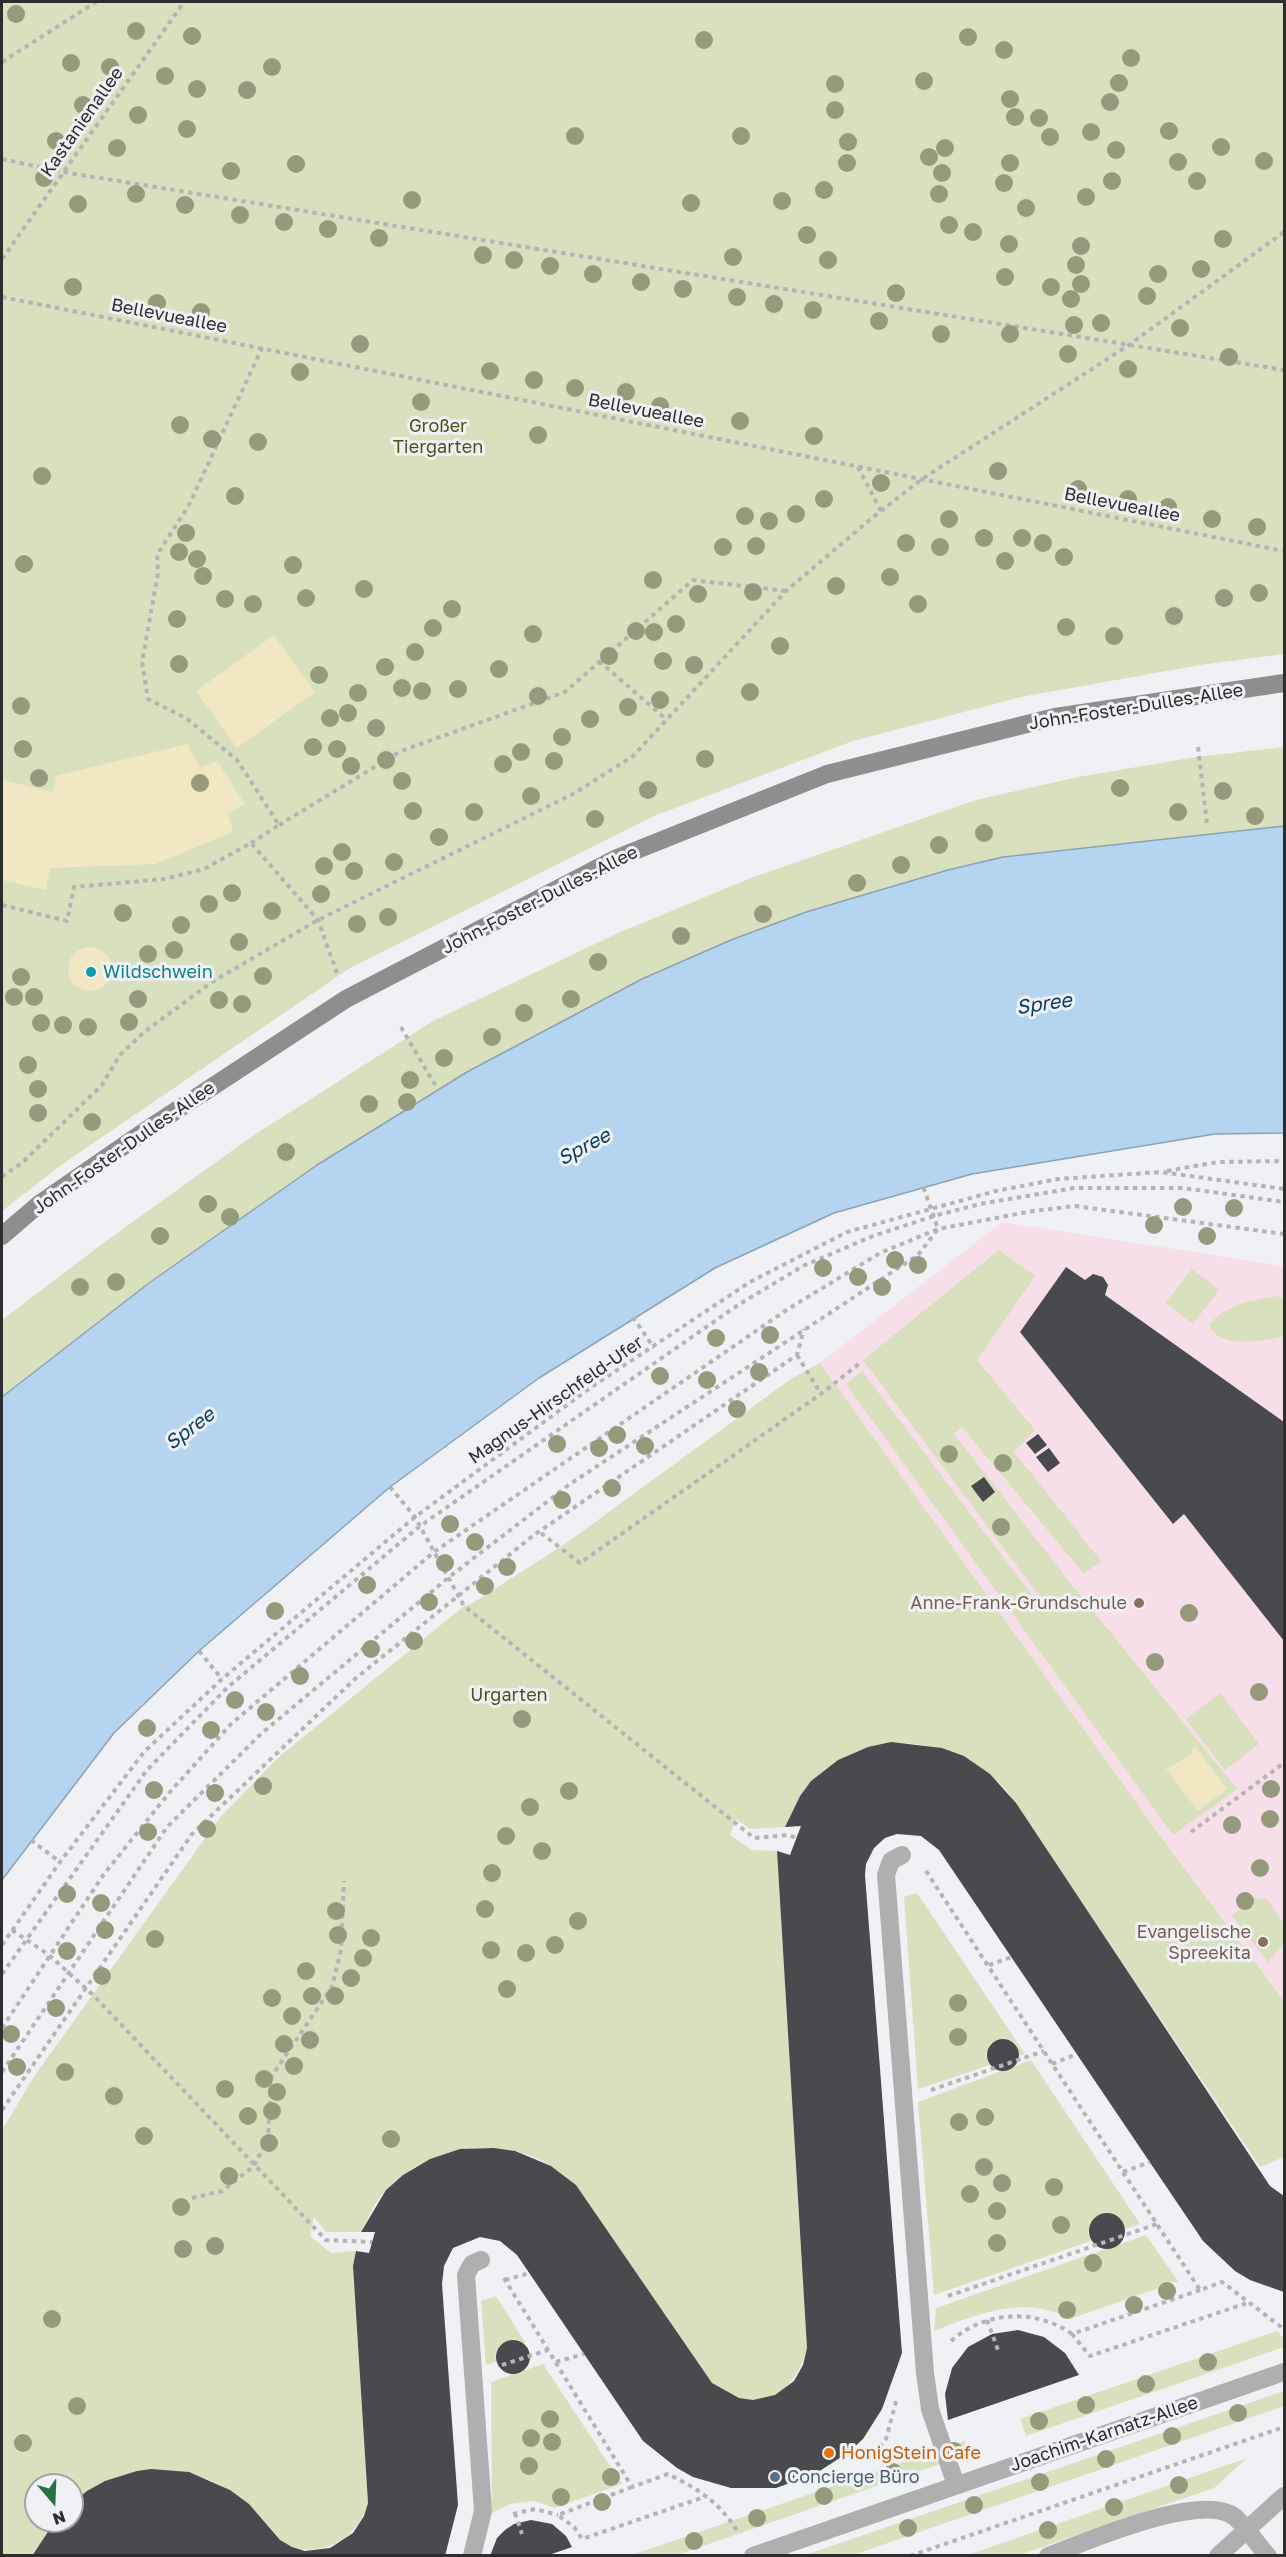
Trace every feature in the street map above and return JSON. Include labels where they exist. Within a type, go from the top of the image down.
[{"type":"street","name":"John-Foster-Dulles-Allee","points":[[2,1236],[38,1205],[148,1129],[346,999],[617,858],[827,774],[1055,717],[1284,683]]},
{"type":"street","points":[[902,1855],[891,1861],[886,1875],[925,2373],[930,2409],[956,2485]]},
{"type":"street","points":[[472,2556],[483,2511],[465,2275],[470,2266],[481,2260]]},
{"type":"street","name":"Joachim-Karnatz-Allee","points":[[753,2556],[1284,2372]]},
{"type":"street","points":[[1218,2556],[1284,2496]]},
{"type":"street","points":[[1048,2556],[1171,2513],[1214,2508],[1234,2517],[1268,2556]]},
{"type":"path","points":[[2,62],[96,2]]},
{"type":"path","name":"Kastanienallee","points":[[2,259],[184,2]]},
{"type":"path","points":[[2,159],[63,172],[1284,370]]},
{"type":"path","points":[[2,1177],[24,1161],[102,1085],[120,1056],[143,1033],[212,982],[318,920],[575,793],[633,756],[786,591],[881,511],[922,479],[1129,345],[1284,232]]},
{"type":"path","name":"Bellevueallee","points":[[2,297],[1284,552]]},
{"type":"path","points":[[262,348],[189,505],[157,555],[158,573],[142,662],[148,699],[186,718],[237,760],[279,825]]},
{"type":"path","points":[[858,466],[881,511]]},
{"type":"path","points":[[2,905],[67,921],[74,886],[164,879],[204,869],[251,843],[401,750],[565,692],[693,580],[786,591]]},
{"type":"path","points":[[599,661],[667,720]]},
{"type":"path","points":[[1198,747],[1207,824]]},
{"type":"path","points":[[251,843],[318,920],[346,999]]},
{"type":"path","points":[[401,1027],[438,1090]]},
{"type":"path","points":[[1161,1172],[1218,1162],[1284,1161]]},
{"type":"path","name":"Magnus-Hirschfeld-Ufer","points":[[2,1945],[60,1862],[144,1752],[222,1679],[415,1517],[590,1388],[654,1348],[750,1282],[847,1232],[996,1191],[1058,1179],[1161,1172],[1284,1189]]},
{"type":"path","points":[[923,1186],[938,1229]]},
{"type":"path","points":[[2,1974],[24,1938],[147,1770],[228,1687],[420,1526],[729,1312],[803,1266],[873,1236],[934,1216],[980,1204],[1074,1188],[1183,1188],[1284,1202]]},
{"type":"path","points":[[2,2028],[104,1874],[170,1792],[231,1724],[434,1552],[788,1309],[880,1253],[938,1229],[1075,1206],[1284,1234]]},
{"type":"path","points":[[2,2072],[167,1827],[262,1733],[448,1578],[570,1484],[918,1255],[938,1229]]},
{"type":"path","points":[[633,1317],[654,1348]]},
{"type":"path","points":[[2,2110],[192,1834],[356,1678],[534,1535],[797,1354],[804,1328]]},
{"type":"path","points":[[797,1354],[821,1395]]},
{"type":"path","points":[[541,1533],[580,1563],[821,1395],[860,1363]]},
{"type":"path","points":[[390,1487],[415,1517],[464,1606],[754,1838],[789,1835],[796,1838]]},
{"type":"path","points":[[198,1651],[222,1679]]},
{"type":"path","points":[[1191,1832],[1284,1763]]},
{"type":"path","points":[[31,1840],[60,1862]]},
{"type":"path","points":[[902,1855],[910,1855],[918,1862],[989,1965],[1200,2290]]},
{"type":"path","points":[[192,2198],[222,2191],[254,2166],[268,2138],[271,2077],[332,1987],[341,1950],[344,1881]]},
{"type":"path","points":[[12,1930],[49,1955],[85,1988],[326,2240],[372,2242]]},
{"type":"path","points":[[989,1965],[1012,1957]]},
{"type":"path","points":[[904,2099],[1044,2050]]},
{"type":"path","points":[[1052,2064],[1077,2054]]},
{"type":"path","points":[[1123,2172],[1150,2163]]},
{"type":"path","points":[[920,2306],[1157,2224]]},
{"type":"path","points":[[481,2260],[493,2263],[505,2280],[632,2487]]},
{"type":"path","points":[[505,2280],[530,2273]]},
{"type":"path","points":[[1072,2334],[1222,2282],[1284,2329]]},
{"type":"path","points":[[925,2373],[942,2350],[964,2330],[987,2320],[1024,2315],[1055,2322],[1072,2334],[1090,2356],[1251,2302]]},
{"type":"path","points":[[987,2320],[998,2350]]},
{"type":"path","points":[[473,2375],[548,2350]]},
{"type":"path","points":[[556,2362],[584,2354]]},
{"type":"path","points":[[868,2461],[886,2439],[898,2393]]},
{"type":"path","points":[[910,2556],[1284,2427]]},
{"type":"path","points":[[708,2496],[582,2539],[574,2527],[558,2516],[668,2474],[708,2496],[724,2511],[741,2538]]},
{"type":"path","points":[[515,2513],[522,2534]]},
{"type":"shaded area","name":"Anne-Frank-Grundschule","points":[[1002,1222],[1284,1266],[1284,2001],[1169,1848],[820,1363]]},
{"type":"green space","name":"Großer Tiergarten","points":[[2,2],[1284,2],[1284,654],[1200,665],[1021,697],[853,741],[654,816],[350,968],[64,1163],[2,1211]]},
{"type":"green space","points":[[1284,747],[1284,826],[1004,857],[948,870],[806,912],[731,940],[642,979],[567,1018],[317,1165],[149,1283],[2,1397],[2,1320],[98,1247],[248,1139],[433,1021],[618,933],[751,878],[976,800],[1078,777],[1196,757]]},
{"type":"green space","points":[[999,1250],[1035,1276],[977,1360],[1035,1430],[1014,1452],[1101,1561],[1084,1574],[962,1427],[954,1434],[1068,1580],[1237,1789],[1173,1835],[846,1384],[862,1371],[1038,1603],[1043,1601],[863,1360]]},
{"type":"green space","points":[[1192,1269],[1219,1290],[1193,1324],[1165,1303]]},
{"type":"green space","points":[[1275,1296],[1284,1298],[1284,1336],[1265,1340],[1232,1341],[1214,1333],[1209,1325],[1231,1308]]},
{"type":"green space","name":"Urgarten","points":[[820,1363],[1169,1848],[1284,2001],[1284,2157],[1260,2167],[1005,1788],[983,1770],[960,1757],[936,1748],[910,1744],[885,1744],[860,1750],[836,1762],[808,1785],[785,1827],[750,1829],[736,1819],[730,1835],[752,1850],[777,1851],[807,2348],[798,2371],[783,2390],[762,2400],[750,2401],[730,2394],[712,2383],[576,2185],[558,2171],[538,2159],[519,2152],[499,2148],[458,2150],[421,2164],[388,2188],[369,2215],[361,2232],[326,2232],[314,2217],[310,2236],[331,2253],[356,2251],[353,2266],[368,2503],[364,2514],[349,2534],[340,2541],[318,2549],[292,2547],[279,2539],[247,2503],[227,2488],[205,2478],[182,2472],[137,2473],[114,2479],[84,2495],[84,2473],[24,2473],[24,2533],[47,2533],[32,2555],[2,2555],[2,2130],[35,2075],[221,1816],[280,1756],[464,1606],[471,1604],[565,1544],[791,1379]]},
{"type":"green space","points":[[1220,1693],[1259,1744],[1225,1770],[1186,1719]]},
{"type":"green space","points":[[917,1893],[1025,2054],[1020,2055],[1016,2044],[1005,2038],[991,2043],[986,2054],[990,2065],[918,2089],[904,1897]]},
{"type":"green space","points":[[1253,1898],[1267,1899],[1284,1924],[1284,1944],[1268,1962],[1232,1916]]},
{"type":"green space","points":[[1031,2060],[1140,2224],[1125,2229],[1122,2221],[1108,2212],[1095,2217],[1088,2233],[1091,2241],[934,2295],[918,2102]]},
{"type":"green space","points":[[1146,2235],[1178,2281],[1070,2319],[1036,2308],[1018,2307],[984,2313],[934,2331],[936,2308]]},
{"type":"green space","points":[[496,2296],[526,2344],[515,2339],[501,2344],[495,2354],[498,2361],[486,2365],[481,2301]]},
{"type":"green space","points":[[1277,2331],[1284,2339],[1284,2347],[1026,2436],[1020,2419]]},
{"type":"green space","points":[[543,2364],[622,2484],[555,2508],[535,2501],[510,2504],[492,2513],[491,2382]]},
{"type":"green space","points":[[1284,2391],[1284,2406],[853,2555],[805,2555]]},
{"type":"green space","points":[[965,2441],[969,2454],[677,2555],[629,2556]]},
{"type":"green space","points":[[1247,2458],[1214,2488],[1019,2555],[965,2556]]},
{"type":"sand","points":[[274,635],[315,692],[237,748],[196,691]]},
{"type":"sand","points":[[187,744],[200,768],[217,761],[245,804],[228,814],[233,832],[155,864],[50,868],[46,890],[2,880],[2,780],[53,792],[56,776]]},
{"type":"sand","points":[[90,947],[105,954],[112,969],[105,984],[90,991],[75,984],[68,969],[75,954]]},
{"type":"sand","points":[[1196,1747],[1227,1789],[1198,1811],[1166,1769],[1193,1753],[1191,1750]]},
{"type":"water","name":"Spree","points":[[1284,826],[1284,1133],[1215,1134],[972,1174],[834,1213],[715,1268],[539,1378],[390,1487],[199,1651],[114,1733],[2,1880],[2,1397],[149,1283],[317,1165],[467,1072],[642,979],[731,940],[806,912],[948,870],[1003,857]]},
{"type":"building","points":[[1066,1267],[1085,1280],[1093,1274],[1103,1277],[1108,1285],[1105,1295],[1284,1422],[1284,1641],[1184,1514],[1173,1524],[1020,1332]]},
{"type":"building","points":[[1038,1434],[1047,1445],[1035,1454],[1026,1443]]},
{"type":"building","points":[[1049,1448],[1060,1463],[1048,1472],[1036,1457]]},
{"type":"building","points":[[984,1477],[995,1492],[983,1502],[971,1486]]},
{"type":"building","points":[[891,1742],[942,1748],[964,1756],[990,1774],[1016,1803],[1270,2186],[1284,2196],[1284,2292],[1250,2280],[1235,2271],[1203,2241],[939,1850],[921,1836],[897,1834],[885,1838],[874,1848],[866,1864],[865,1875],[902,2353],[882,2409],[863,2439],[849,2452],[815,2474],[776,2488],[731,2488],[693,2477],[677,2468],[643,2441],[517,2255],[500,2241],[480,2237],[453,2248],[444,2266],[442,2284],[458,2505],[445,2556],[32,2556],[47,2533],[84,2533],[84,2493],[87,2491],[105,2481],[151,2469],[189,2472],[230,2490],[249,2504],[280,2540],[292,2547],[305,2551],[330,2548],[353,2533],[364,2516],[368,2503],[353,2266],[356,2251],[369,2253],[375,2232],[361,2232],[386,2190],[403,2175],[430,2159],[460,2149],[494,2148],[515,2151],[551,2166],[576,2185],[712,2383],[739,2398],[753,2400],[775,2395],[794,2381],[803,2365],[807,2348],[777,1851],[790,1855],[801,1826],[785,1827],[800,1796],[811,1781],[838,1760],[868,1747]]},
{"type":"building","points":[[1003,2039],[1014,2044],[1019,2055],[1014,2066],[1003,2071],[992,2066],[987,2055],[992,2044]]},
{"type":"building","points":[[1107,2213],[1119,2219],[1125,2231],[1119,2243],[1107,2249],[1095,2243],[1089,2231],[1095,2219]]},
{"type":"building","points":[[1018,2330],[1044,2337],[1065,2353],[1079,2375],[948,2420],[945,2394],[952,2368],[968,2347],[992,2334]]},
{"type":"building","points":[[513,2340],[525,2345],[530,2357],[525,2369],[513,2374],[501,2369],[496,2357],[501,2345]]},
{"type":"building","points":[[531,2520],[552,2524],[566,2536],[572,2547],[546,2556],[490,2556],[497,2538],[505,2530],[514,2524]]},
{"type":"place","name":"Wildschwein","points":[[91,972]]},
{"type":"place","name":"Anne-Frank-Grundschule","points":[[1139,1603]]},
{"type":"place","name":"Evangelische Spreekita","points":[[1263,1942]]},
{"type":"place","name":"HonigStein Cafe","points":[[829,2453]]},
{"type":"place","name":"Concierge Büro","points":[[775,2477]]}]
